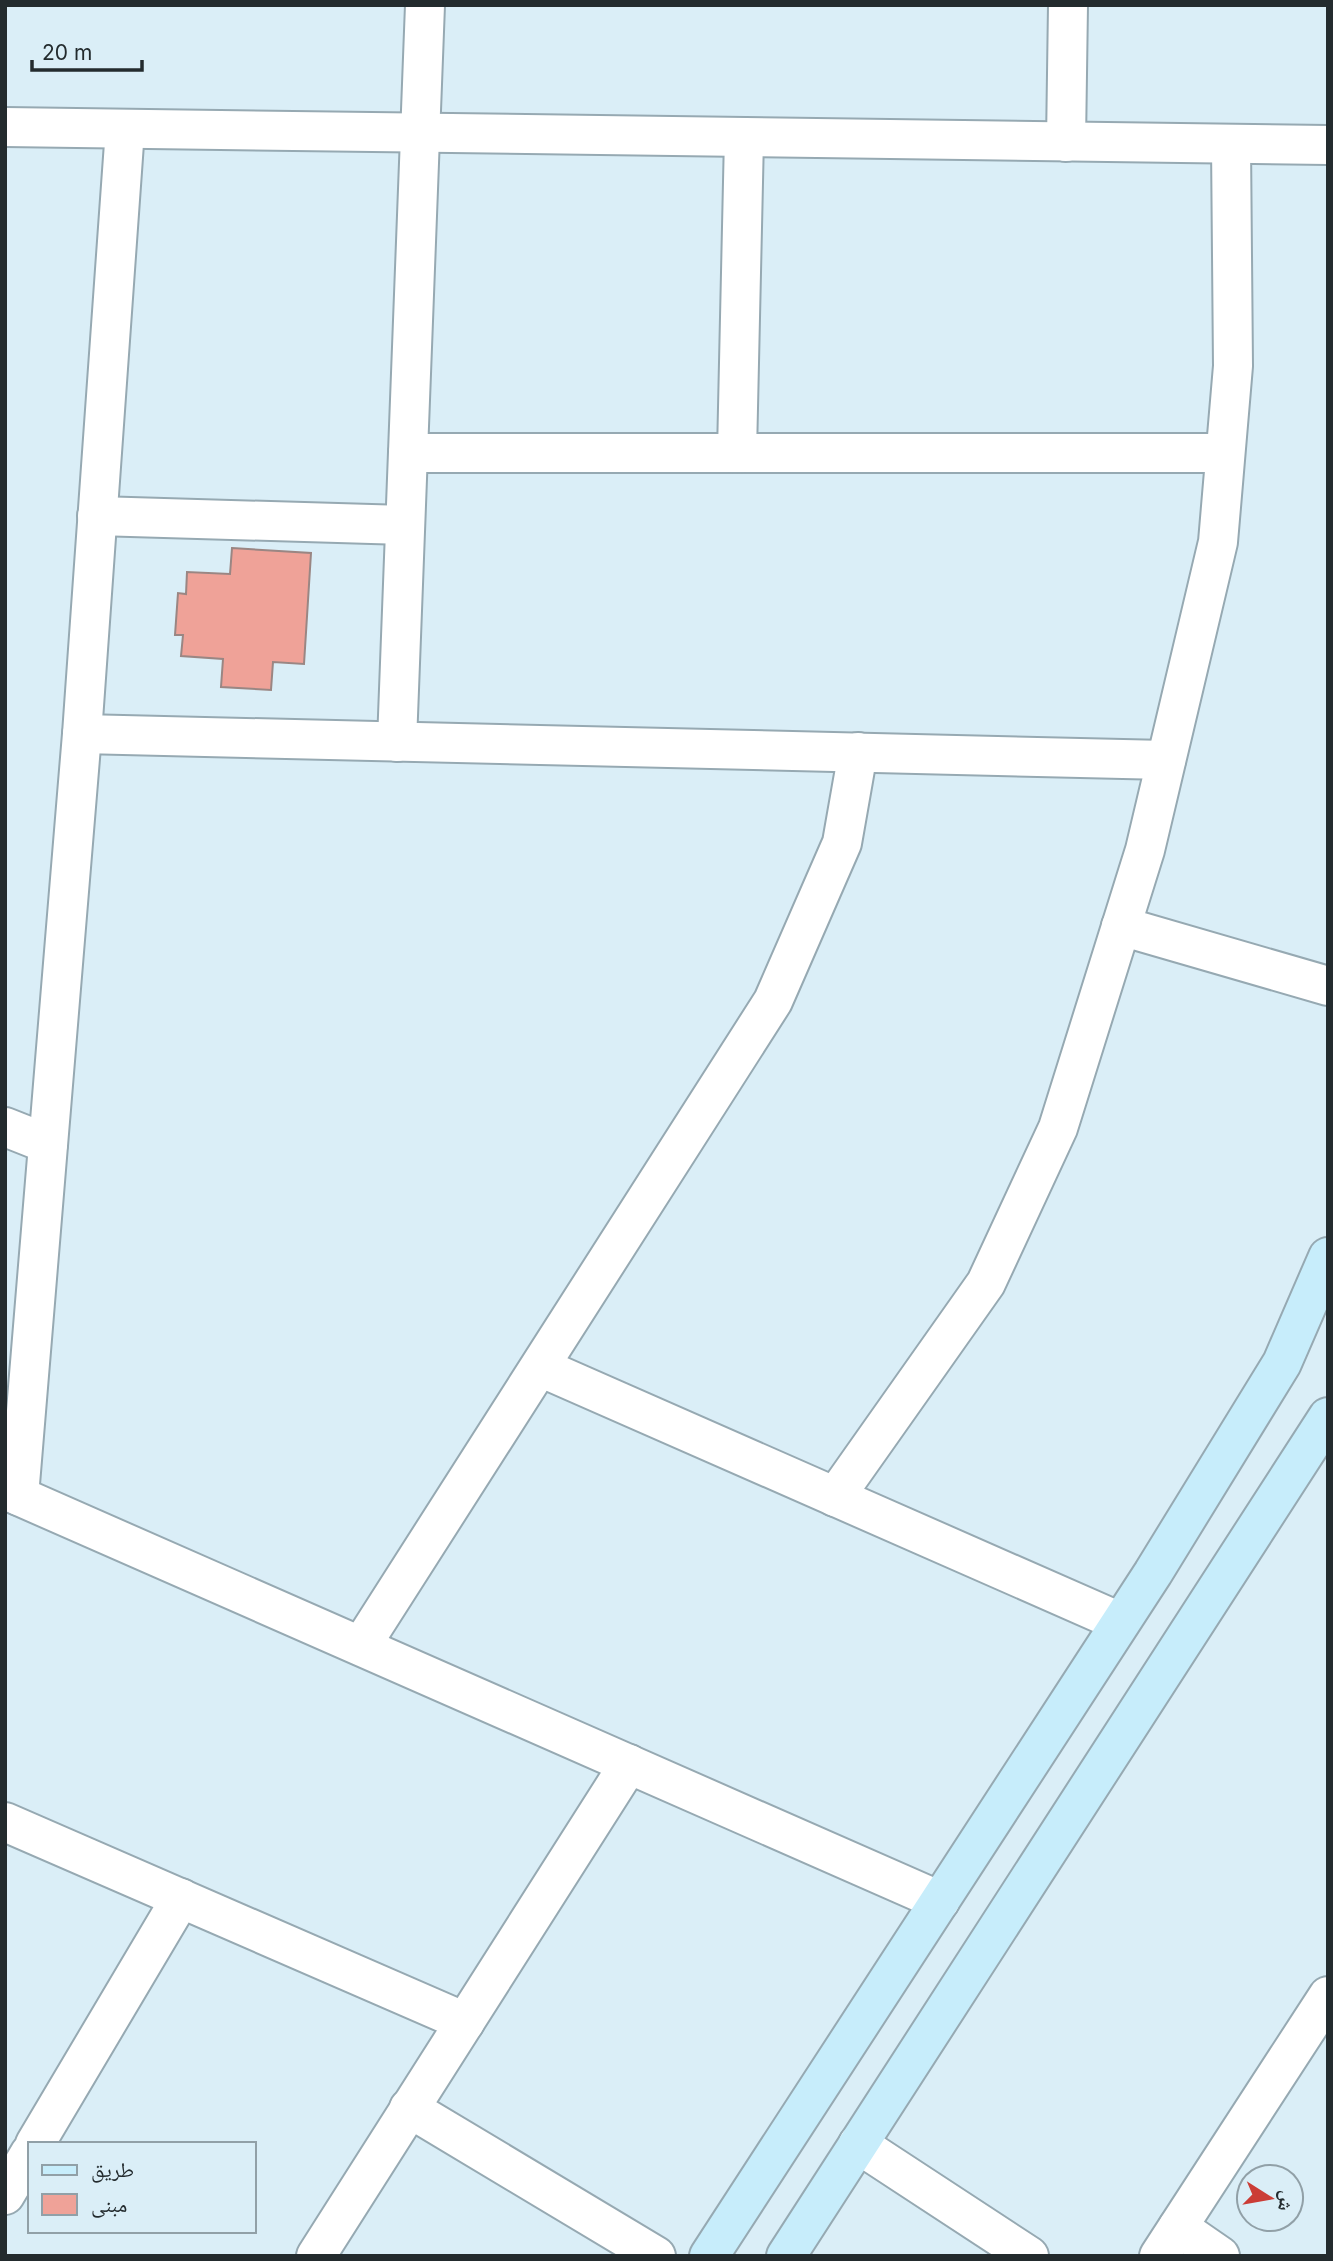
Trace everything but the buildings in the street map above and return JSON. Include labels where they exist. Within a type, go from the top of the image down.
[{"type":"street","points":[[397,742],[425,5]]},
{"type":"street","points":[[1066,142],[1068,5]]},
{"type":"street","points":[[5,127],[1328,145]]},
{"type":"street","points":[[125,129],[82,734],[48,1144],[12,1493],[940,1901]]},
{"type":"street","points":[[737,453],[744,137]]},
{"type":"street","points":[[835,1497],[986,1283],[1058,1128],[1145,850],[1218,542],[1233,366],[1231,144]]},
{"type":"street","points":[[408,453],[1225,453]]},
{"type":"street","points":[[97,516],[405,525]]},
{"type":"street","points":[[82,734],[1166,760]]},
{"type":"street","points":[[361,1646],[773,1002],[842,843],[858,752]]},
{"type":"street","points":[[1121,926],[1328,986]]},
{"type":"street","points":[[5,1126],[48,1144]]},
{"type":"street","points":[[709,2256],[1121,1622],[1282,1363],[1328,1257]]},
{"type":"street","points":[[540,1367],[1121,1622]]},
{"type":"street","points":[[786,2256],[1328,1417]]},
{"type":"street","points":[[316,2256],[629,1764]]},
{"type":"street","points":[[5,1822],[465,2022]]},
{"type":"street","points":[[37,2142],[181,1898]]},
{"type":"street","points":[[1220,2256],[1168,2241],[1328,1996]]},
{"type":"street","points":[[409,2108],[656,2256]]},
{"type":"street","points":[[858,2144],[1029,2256]]},
{"type":"street","points":[[5,2195],[28,2156]]}]
